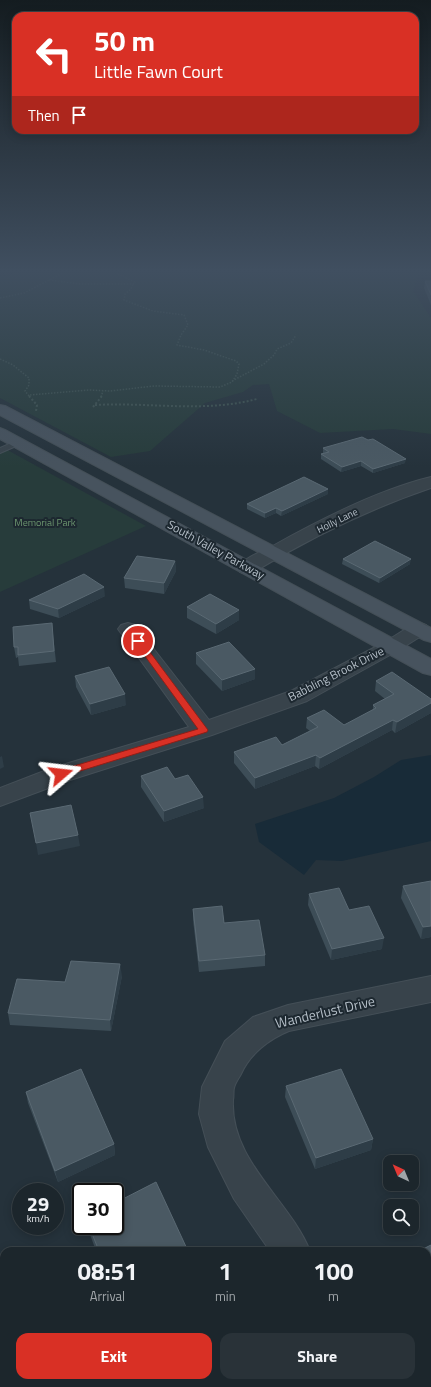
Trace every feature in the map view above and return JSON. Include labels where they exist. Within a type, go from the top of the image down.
[{"type":"main road","name":"South Valley Parkway","points":[[0,409],[425,632]]},
{"type":"main road","name":"South Valley Parkway","points":[[0,433],[431,668]]},
{"type":"main road","points":[[19,443],[45,433]]},
{"type":"street","name":"Holly Lane","points":[[247,568],[273,552],[355,511],[397,493],[431,482]]},
{"type":"street","points":[[128,629],[204,730]]},
{"type":"street","name":"Babbling Brook Drive","points":[[0,797],[61,774],[204,730],[299,696],[392,646],[425,632]]},
{"type":"street","name":"Wanderlust Drive","points":[[289,1247],[246,1187],[225,1147],[216,1114],[218,1087],[236,1051],[264,1026],[288,1018],[431,989]]},
{"type":"lane","points":[[0,445],[19,443]]},
{"type":"lane","points":[[0,451],[19,443]]},
{"type":"path","points":[[180,338],[177,345],[204,350],[236,361],[239,364],[237,374],[232,382]]},
{"type":"path","points":[[30,396],[154,386],[220,387],[232,382],[270,360],[277,349],[290,343],[294,338]]},
{"type":"path","points":[[0,359],[18,369],[29,378],[29,385],[25,391],[37,405],[37,410],[31,413]]},
{"type":"path","points":[[93,407],[103,395],[103,391]]},
{"type":"path","points":[[95,405],[114,404],[203,407],[234,405],[257,399]]},
{"type":"green space","points":[[0,338],[431,338],[431,434],[393,429],[320,433],[277,411],[269,384],[253,385],[243,392],[205,403],[150,451],[111,457],[0,398]]},
{"type":"green space","name":"Memorial Park","points":[[0,446],[2,447],[146,526],[0,592]]},
{"type":"water","points":[[431,755],[431,841],[342,861],[316,860],[304,875],[259,842],[255,824],[334,798],[374,777],[401,760]]},
{"type":"building","points":[[362,437],[368,440],[373,439],[406,459],[373,469],[361,461],[342,467],[321,454],[329,452],[323,448]]},
{"type":"building","points":[[304,477],[328,489],[282,511],[276,508],[265,513],[247,504]]},
{"type":"building","points":[[375,541],[411,559],[380,578],[343,559]]},
{"type":"building","points":[[137,556],[175,561],[164,583],[124,578]]},
{"type":"building","points":[[84,574],[104,587],[58,609],[29,600]]},
{"type":"building","points":[[210,594],[239,610],[216,624],[187,607]]},
{"type":"building","points":[[52,623],[54,651],[18,655],[18,647],[14,647],[13,627]]},
{"type":"building","points":[[229,642],[255,669],[222,680],[196,653]]},
{"type":"building","points":[[109,667],[125,694],[90,704],[75,676]]},
{"type":"building","points":[[392,672],[431,699],[431,703],[397,722],[393,720],[320,758],[316,755],[255,778],[234,752],[276,737],[282,745],[318,727],[307,718],[324,710],[344,725],[376,708],[373,705],[394,694],[376,681]]},
{"type":"building","points":[[167,767],[175,779],[188,775],[203,797],[164,811],[141,776]]},
{"type":"building","points":[[71,805],[78,835],[36,843],[30,813]]},
{"type":"building","points":[[431,881],[431,926],[423,927],[403,886]]},
{"type":"building","points":[[339,888],[349,910],[369,906],[384,938],[332,949],[309,894]]},
{"type":"building","points":[[222,906],[224,923],[259,920],[265,955],[199,961],[193,909]]},
{"type":"building","points":[[71,961],[120,964],[110,1020],[8,1013],[17,979],[65,982]]},
{"type":"building","points":[[81,1069],[114,1144],[55,1171],[26,1092]]},
{"type":"building","points":[[341,1069],[373,1139],[316,1158],[286,1086]]},
{"type":"building","points":[[156,1182],[186,1247],[97,1247],[93,1235],[124,1235],[124,1198]]},
{"type":"route","points":[[61,774],[204,730],[138,641]]}]
